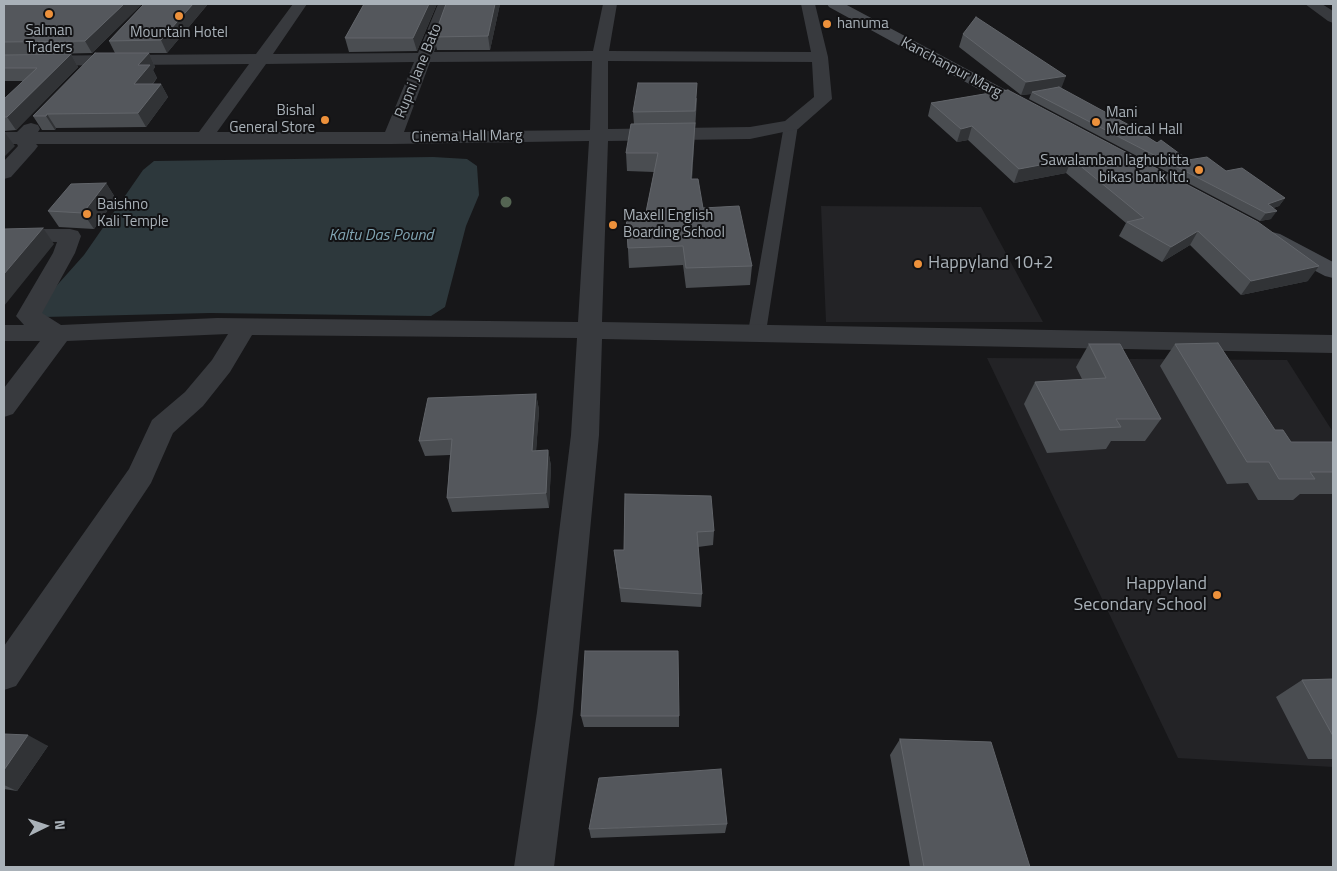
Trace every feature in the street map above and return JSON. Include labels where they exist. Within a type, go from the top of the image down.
[{"type":"main road","name":"Kanchanpur Marg","points":[[834,4],[1048,119]]},
{"type":"main road","points":[[1256,230],[1333,271]]},
{"type":"street","points":[[204,138],[300,4]]},
{"type":"street","name":"Rupni Jane Bato","points":[[392,138],[445,4]]},
{"type":"street","points":[[534,867],[555,712],[582,455],[599,135],[600,56],[610,4]]},
{"type":"street","points":[[757,332],[791,126],[823,99],[820,57],[808,4]]},
{"type":"street","points":[[1312,4],[1331,14]]},
{"type":"street","points":[[82,75],[110,47]]},
{"type":"street","points":[[4,62],[600,56],[820,57]]},
{"type":"street","points":[[4,173],[28,146],[13,138],[42,117]]},
{"type":"street","name":"Cinema Hall Marg","points":[[13,138],[392,138],[750,133],[791,126]]},
{"type":"street","points":[[4,235],[70,236],[64,253],[28,316],[58,333]]},
{"type":"street","points":[[4,333],[58,333],[245,326],[757,332],[851,336],[1333,344]]},
{"type":"street","points":[[4,674],[142,475],[162,427],[194,400],[221,366],[245,326]]},
{"type":"street","points":[[4,407],[58,333]]},
{"type":"shaded area","name":"Happyland 10+2","points":[[821,206],[981,207],[1043,322],[826,322]]},
{"type":"shaded area","name":"Happyland Secondary School","points":[[987,358],[1287,360],[1333,432],[1333,767],[1178,758]]},
{"type":"water","name":"Kaltu Das Pound","points":[[433,157],[467,159],[477,166],[479,195],[466,226],[445,307],[431,316],[210,313],[44,317],[35,310],[84,255],[143,170],[154,161]]},
{"type":"building","points":[[4,4],[124,4],[85,41],[4,42]]},
{"type":"building","points":[[144,4],[193,4],[161,40],[109,41]]},
{"type":"building","points":[[364,4],[429,4],[413,38],[345,38]]},
{"type":"building","points":[[446,4],[495,4],[488,36],[434,37]]},
{"type":"building","points":[[976,17],[1066,76],[1026,82],[963,34]]},
{"type":"building","points":[[95,53],[149,53],[138,65],[150,65],[134,84],[161,84],[138,113],[47,114],[46,116],[33,116]]},
{"type":"building","points":[[71,54],[7,117],[4,117],[4,99],[37,68],[4,68],[4,55]]},
{"type":"building","points":[[638,83],[697,83],[695,111],[633,112]]},
{"type":"building","points":[[1059,87],[1129,125],[1157,143],[1161,140],[1188,160],[1207,157],[1226,171],[1242,168],[1285,198],[1268,204],[1277,211],[1266,213],[1032,92]]},
{"type":"building","points":[[1008,90],[1258,222],[1319,266],[1251,281],[1198,231],[1171,247],[1127,222],[1144,218],[1072,159],[1019,169],[972,126],[961,129],[931,103]]},
{"type":"building","points":[[695,123],[691,179],[698,179],[703,208],[739,206],[752,266],[686,268],[683,246],[628,248],[626,213],[646,212],[658,153],[626,153],[631,124]]},
{"type":"building","points":[[106,183],[83,213],[48,211],[71,184]]},
{"type":"building","points":[[43,228],[4,274],[4,229]]},
{"type":"building","points":[[1218,343],[1275,430],[1283,430],[1291,442],[1333,442],[1333,472],[1310,472],[1315,479],[1279,479],[1269,462],[1247,462],[1175,344]]},
{"type":"building","points":[[1089,344],[1120,344],[1161,419],[1116,419],[1121,427],[1060,430],[1035,382],[1106,378]]},
{"type":"building","points":[[536,394],[532,451],[548,450],[546,493],[447,498],[452,439],[419,441],[428,398]]},
{"type":"building","points":[[625,494],[711,496],[714,531],[697,532],[702,594],[620,588],[614,550],[624,550]]},
{"type":"building","points":[[585,651],[678,651],[679,716],[581,716]]},
{"type":"building","points":[[1333,679],[1333,736],[1302,680]]},
{"type":"building","points":[[4,734],[28,735],[4,770]]},
{"type":"building","points":[[900,739],[991,742],[1030,867],[924,867]]},
{"type":"building","points":[[721,769],[727,824],[589,829],[599,778]]},
{"type":"place","name":"Salman Traders","points":[[49,14]]},
{"type":"place","name":"Mountain Hotel","points":[[179,16]]},
{"type":"place","name":"hanuma","points":[[827,24]]},
{"type":"place","name":"Bishal General Store","points":[[325,120]]},
{"type":"place","name":"Mani Medical Hall","points":[[1096,122]]},
{"type":"place","name":"Sawalamban laghubitta bikas bank ltd.","points":[[1199,170]]},
{"type":"place","name":"Baishno Kali Temple","points":[[87,214]]},
{"type":"place","name":"Maxell English Boarding School","points":[[613,225]]},
{"type":"place","name":"Happyland 10+2","points":[[918,264]]},
{"type":"place","name":"Happyland Secondary School","points":[[1217,595]]}]
